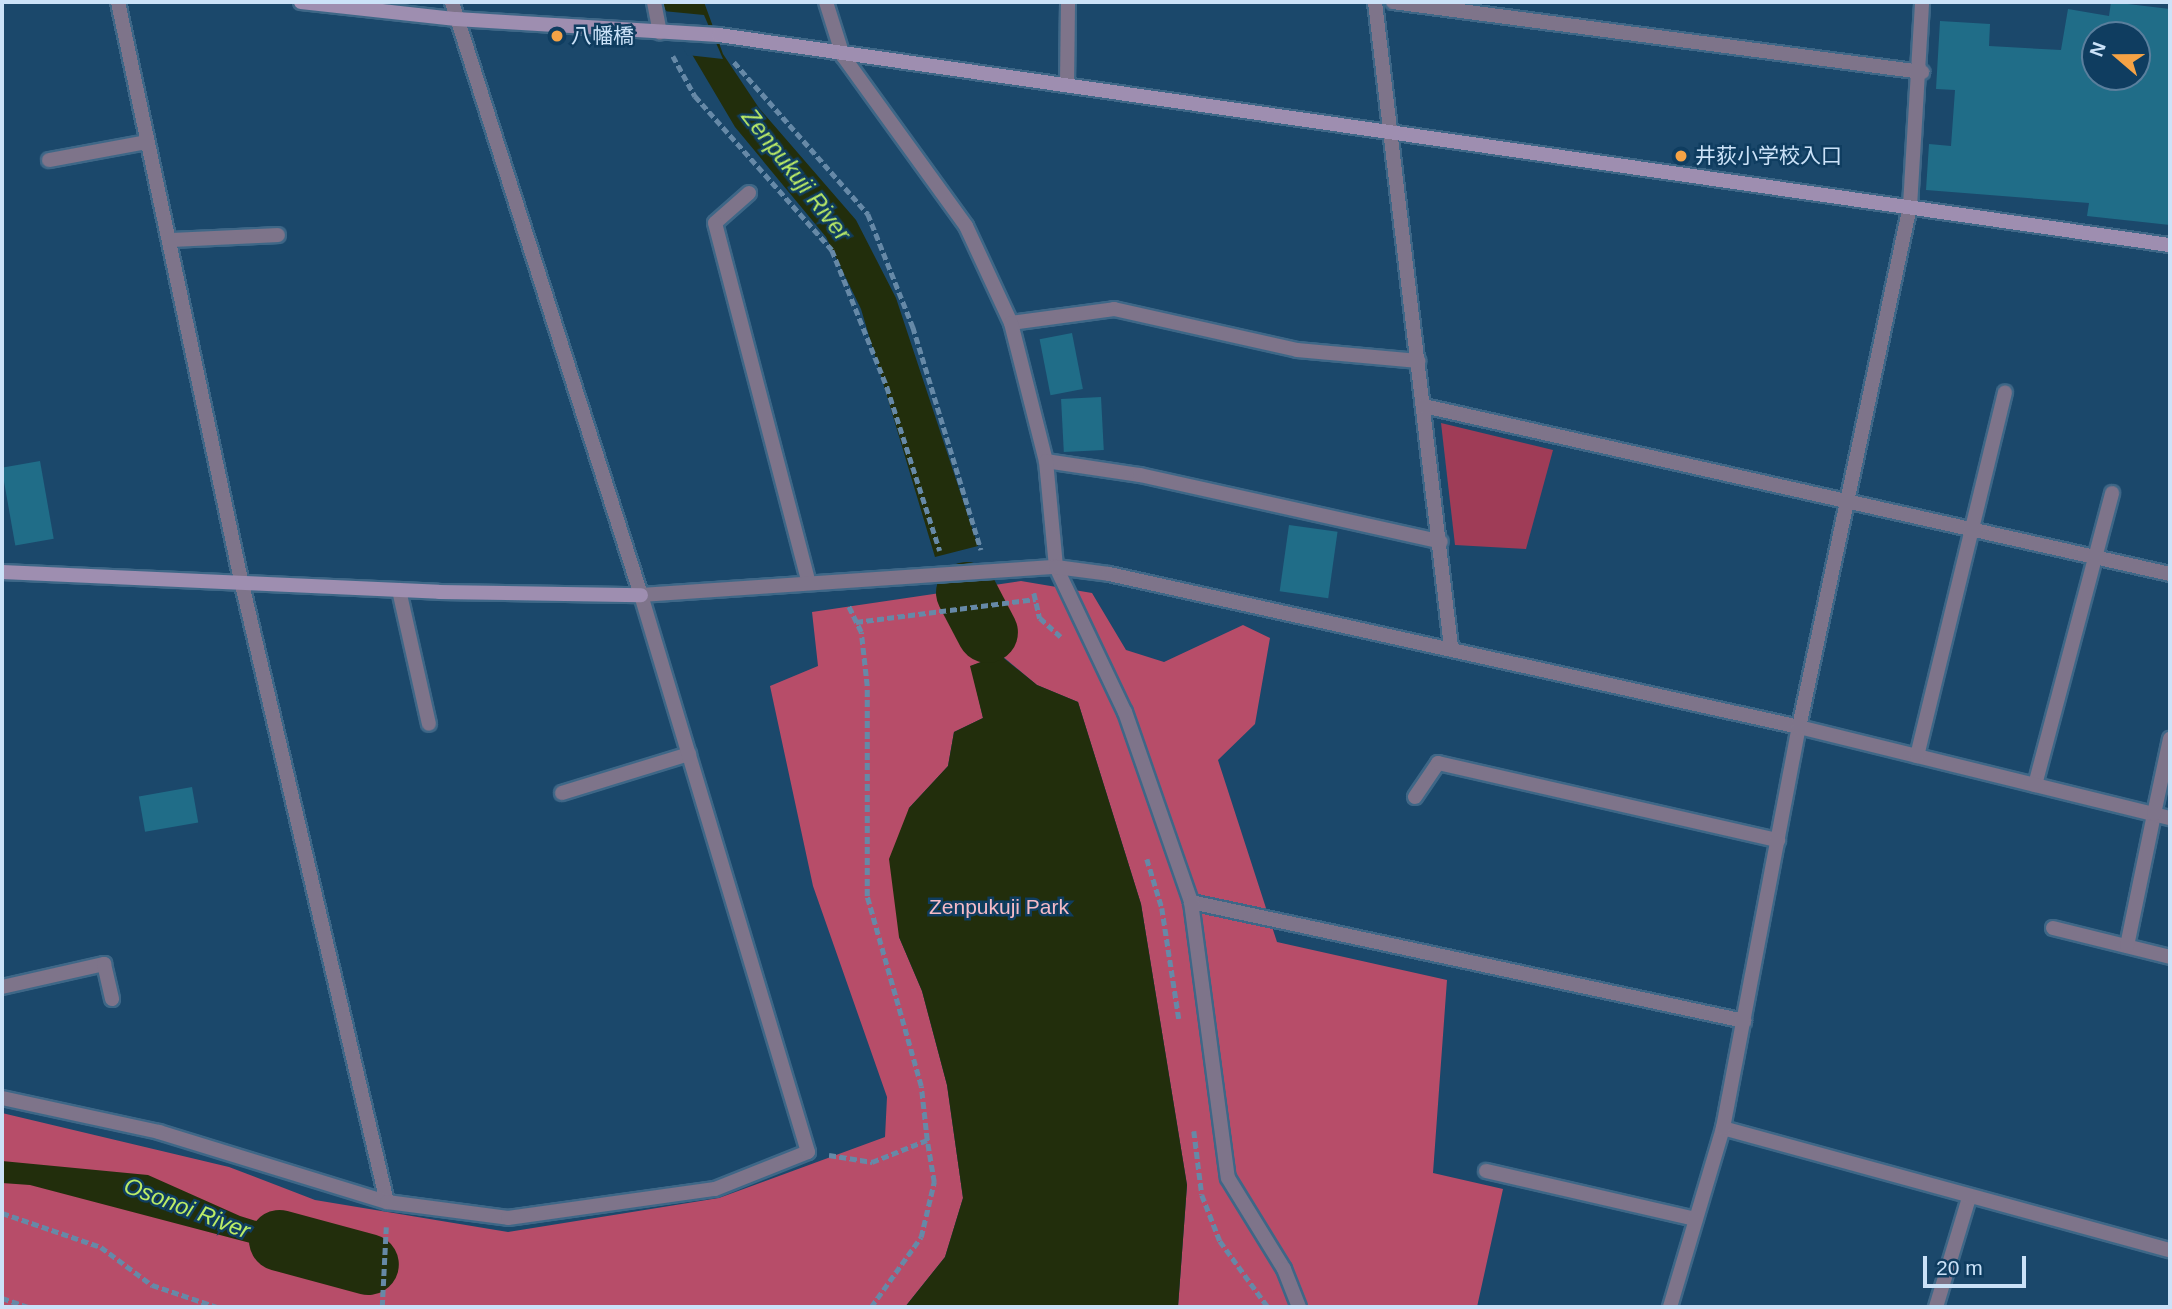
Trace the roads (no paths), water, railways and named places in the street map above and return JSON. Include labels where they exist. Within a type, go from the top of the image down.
[{"type":"street","points":[[118,2],[148,142],[173,240],[241,580],[387,1202]]},
{"type":"street","points":[[301,2],[456,19],[715,35],[2170,245]]},
{"type":"street","points":[[2,1098],[159,1132],[387,1202],[508,1218],[715,1189],[808,1152],[641,595],[452,2]]},
{"type":"street","points":[[654,2],[665,32]]},
{"type":"street","points":[[827,2],[843,55],[966,226],[1011,323],[1046,461],[1056,567],[1125,712],[1191,902],[1228,1178],[1284,1269],[1299,1307]]},
{"type":"street","points":[[1066,85],[1068,2]]},
{"type":"street","points":[[1375,2],[1393,132],[1451,647]]},
{"type":"street","points":[[1393,2],[1922,72]]},
{"type":"street","points":[[1670,1307],[1723,1128],[1798,727],[1910,206],[1922,72],[1923,2]]},
{"type":"street","points":[[49,160],[148,142]]},
{"type":"street","points":[[749,193],[715,223],[808,580]]},
{"type":"street","points":[[173,240],[278,235]]},
{"type":"street","points":[[1011,323],[1114,309],[1297,350],[1419,361]]},
{"type":"street","points":[[1917,756],[2006,391]]},
{"type":"street","points":[[1424,406],[1847,497],[2170,574]]},
{"type":"street","points":[[1046,461],[1140,475],[1441,542]]},
{"type":"street","points":[[2035,785],[2112,493]]},
{"type":"street","points":[[2,572],[241,580],[399,590],[641,595],[808,580],[946,572],[989,575],[1056,567],[1451,647],[1798,727],[2170,818]]},
{"type":"street","points":[[399,590],[429,724]]},
{"type":"street","points":[[2127,946],[2170,740]]},
{"type":"street","points":[[562,793],[689,754]]},
{"type":"street","points":[[1415,797],[1438,763],[1778,840]]},
{"type":"street","points":[[1191,902],[1744,1021]]},
{"type":"street","points":[[2053,928],[2170,957]]},
{"type":"street","points":[[2,987],[104,964],[112,999]]},
{"type":"street","points":[[1723,1128],[1969,1198],[2170,1250]]},
{"type":"street","points":[[1486,1171],[1696,1219]]},
{"type":"street","points":[[1936,1307],[1969,1198]]},
{"type":"water","points":[[661,2],[704,2],[723,54],[759,108],[856,220],[896,298],[978,546],[935,557],[861,309],[826,237],[735,127]]},
{"type":"water","points":[[995,628],[1001,656],[1037,685],[1078,702],[1141,904],[1187,1185],[1178,1307],[905,1307],[945,1257],[963,1198],[947,1085],[922,991],[899,937],[889,859],[909,808],[948,766],[954,732],[983,718],[970,666],[989,659],[982,634]]},
{"type":"water","points":[[2,1161],[148,1175],[240,1216],[361,1253],[356,1271],[30,1185],[2,1183]]},
{"type":"waterway","name":"Zenpukuji River","points":[[966,592],[987,632]]},
{"type":"waterway","name":"Osonoi River","points":[[279,1240],[368,1264]]},
{"type":"place","name":"八幡橋","points":[[557,36]]},
{"type":"place","name":"井荻小学校入口","points":[[1681,156]]},
{"type":"park label","name":"Zenpukuji Park","points":[[999,907]]}]
